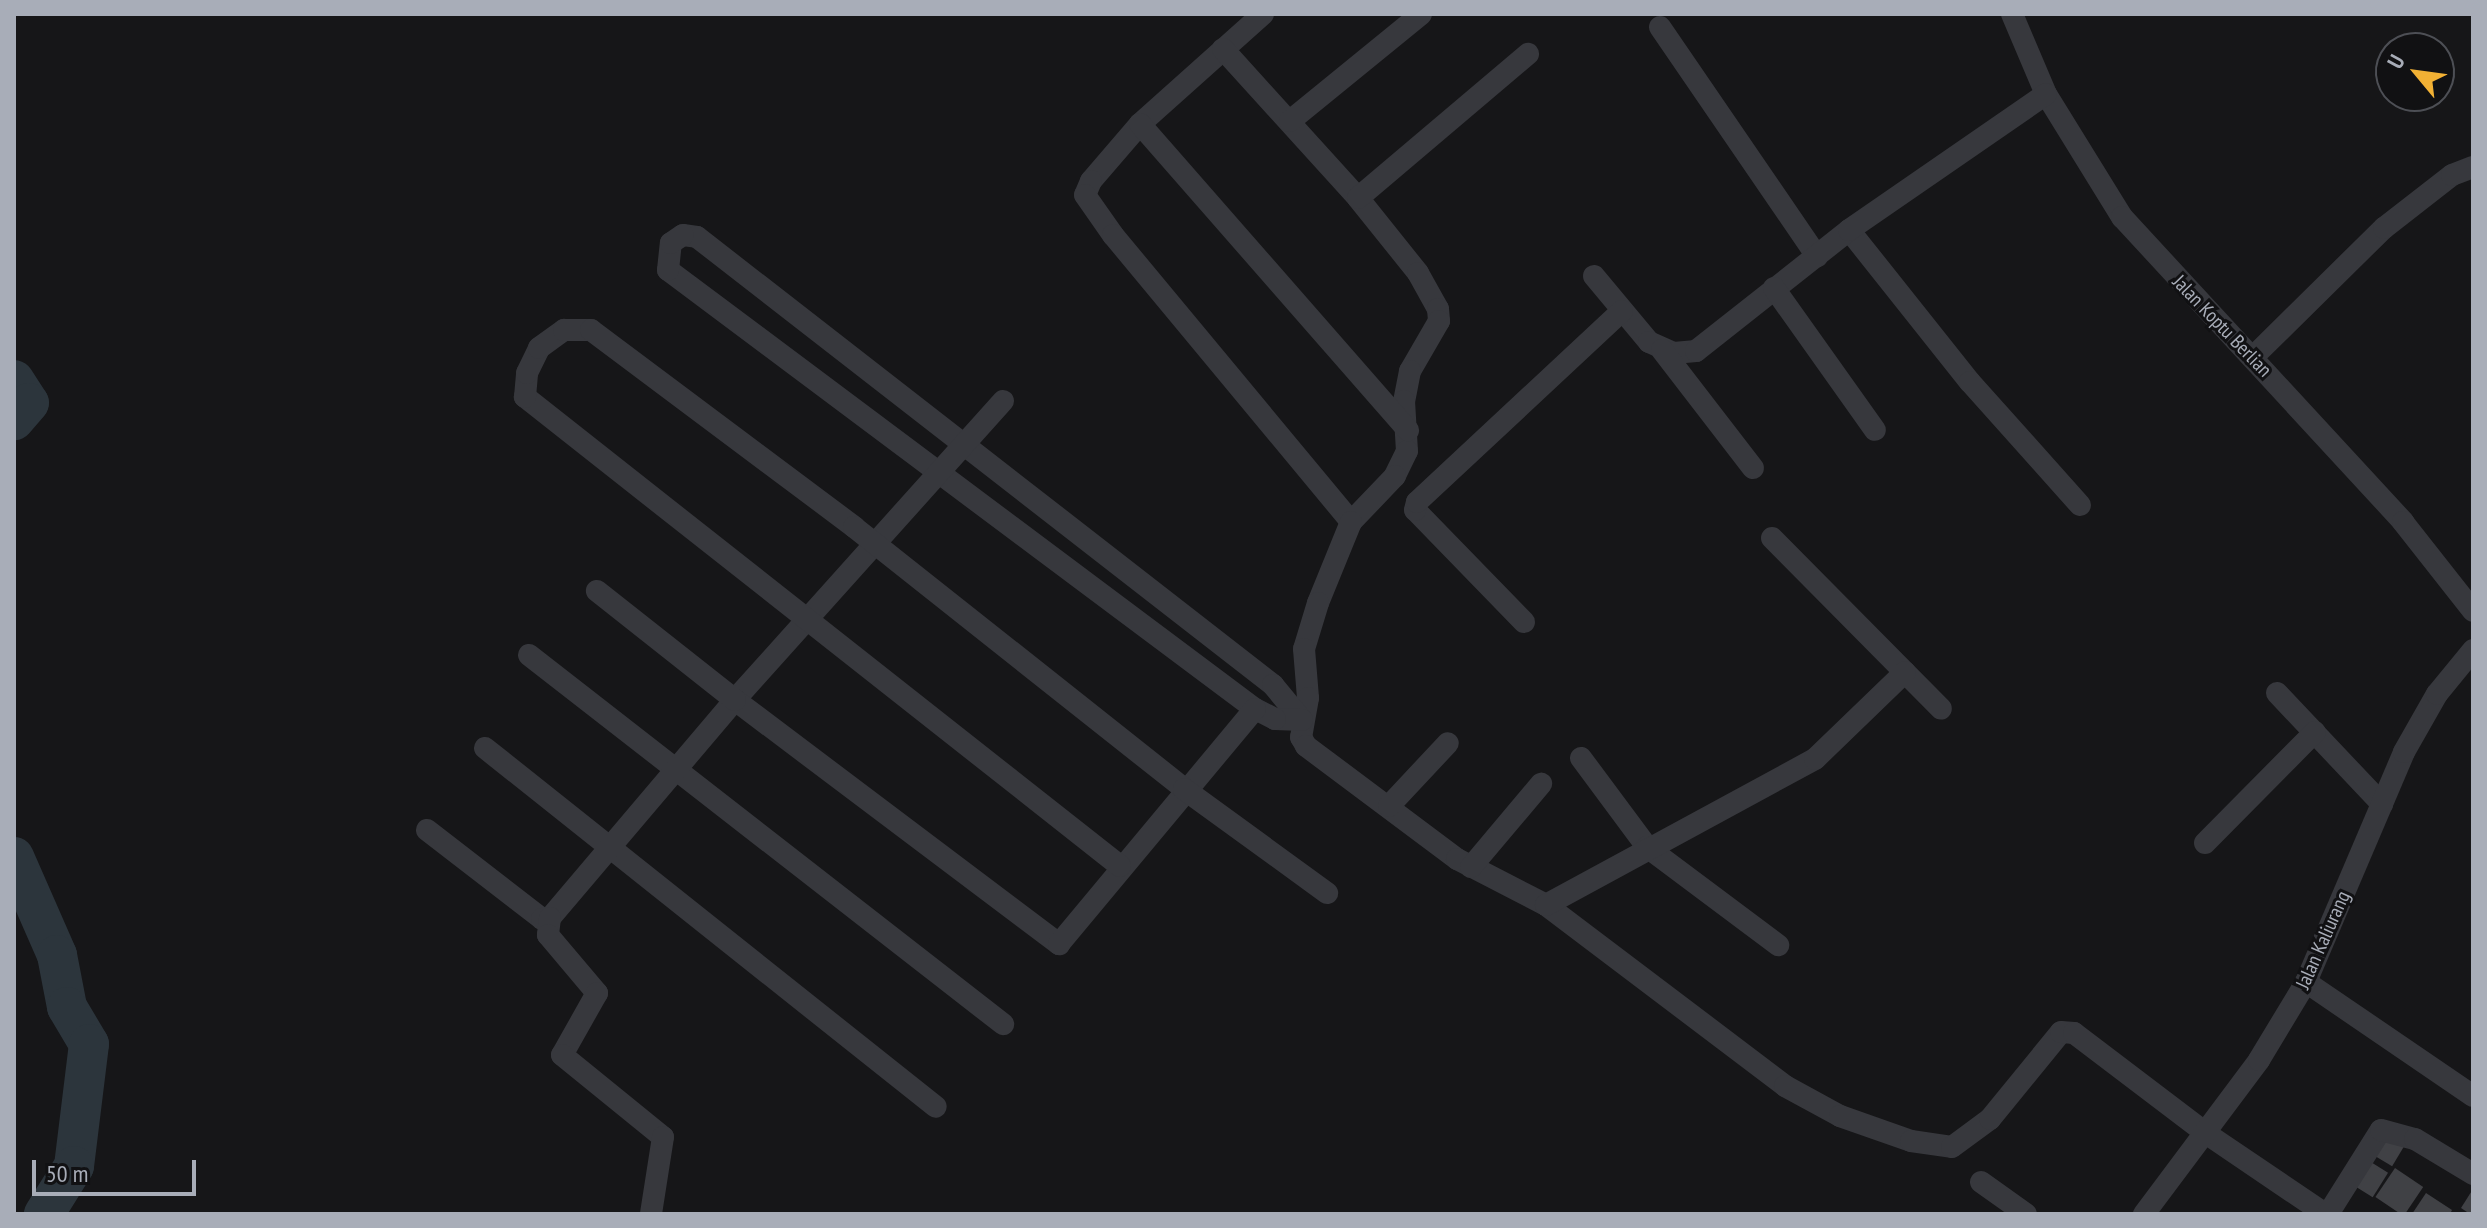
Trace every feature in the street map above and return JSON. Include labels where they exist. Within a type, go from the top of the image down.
[{"type":"street","points":[[1263,14],[1140,124],[1091,181],[1087,202],[1351,522]]},
{"type":"street","points":[[1290,121],[1421,14]]},
{"type":"street","name":"Jalan Koptu Berlian","points":[[2012,14],[2046,94],[2122,217],[2403,522],[2473,611]]},
{"type":"street","points":[[1660,27],[1817,256]]},
{"type":"street","points":[[1223,49],[1358,198],[1418,273],[1438,309],[1439,321],[1410,371],[1404,401],[1407,451],[1395,476],[1351,522],[1304,649],[1308,698],[1301,737],[1306,746],[1471,867],[1546,905],[1785,1086],[1889,1135],[1942,1147],[1964,1142],[1990,1119],[2048,1044],[2068,1031],[2093,1042],[2207,1134],[2326,1214],[2381,1130],[2415,1139],[2473,1174]]},
{"type":"street","points":[[1358,198],[1528,54]]},
{"type":"street","points":[[1662,350],[1685,354],[1709,344],[1849,230],[2046,94]]},
{"type":"street","points":[[1140,124],[1408,430]]},
{"type":"street","points":[[2253,357],[2384,228],[2452,175],[2473,167]]},
{"type":"street","points":[[1849,230],[1970,382],[2080,505]]},
{"type":"street","points":[[683,235],[697,237],[1273,685],[1302,720],[1275,719],[1255,709],[668,270],[671,243],[683,235]]},
{"type":"street","points":[[1594,276],[1622,311],[1662,350],[1753,468]]},
{"type":"street","points":[[1774,288],[1875,430]]},
{"type":"street","points":[[1524,622],[1415,510],[1417,502],[1622,311]]},
{"type":"street","points":[[1120,866],[806,622],[525,397],[527,373],[539,348],[564,330],[591,330],[873,542],[1184,789],[1327,893]]},
{"type":"street","points":[[651,1214],[663,1137],[562,1055],[597,993],[548,935],[550,918],[873,542],[1003,401]]},
{"type":"street","points":[[1772,538],[1941,709]]},
{"type":"street","points":[[597,591],[735,700],[1059,944],[1184,789],[1255,709]]},
{"type":"street","name":"Jalan Kaliurang","points":[[2144,1214],[2207,1134],[2306,982],[2382,804],[2437,694],[2473,650]]},
{"type":"street","points":[[529,655],[1003,1024]]},
{"type":"street","points":[[1546,905],[1647,847],[1815,759],[1905,672]]},
{"type":"street","points":[[2277,693],[2382,804]]},
{"type":"street","points":[[2205,843],[2315,732]]},
{"type":"street","points":[[1389,806],[1448,743]]},
{"type":"street","points":[[485,748],[936,1107]]},
{"type":"street","points":[[1581,758],[1647,847],[1778,945]]},
{"type":"street","points":[[1471,867],[1541,784]]},
{"type":"street","points":[[427,830],[542,919],[550,918]]},
{"type":"street","points":[[2306,982],[2473,1096]]},
{"type":"street","points":[[1981,1182],[2026,1214]]},
{"type":"building","points":[[2387,1134],[2405,1145],[2392,1166],[2374,1155]]},
{"type":"building","points":[[2366,1159],[2388,1173],[2373,1197],[2351,1184]]},
{"type":"building","points":[[2395,1168],[2423,1187],[2405,1214],[2375,1197]]},
{"type":"building","points":[[2473,1189],[2473,1214],[2470,1214],[2461,1208]]},
{"type":"building","points":[[2426,1193],[2452,1210],[2450,1214],[2412,1214]]},
{"type":"waterway","points":[[14,380],[29,403],[14,420]]},
{"type":"waterway","points":[[14,857],[57,955],[67,1007],[89,1044],[74,1166],[44,1214]]}]
